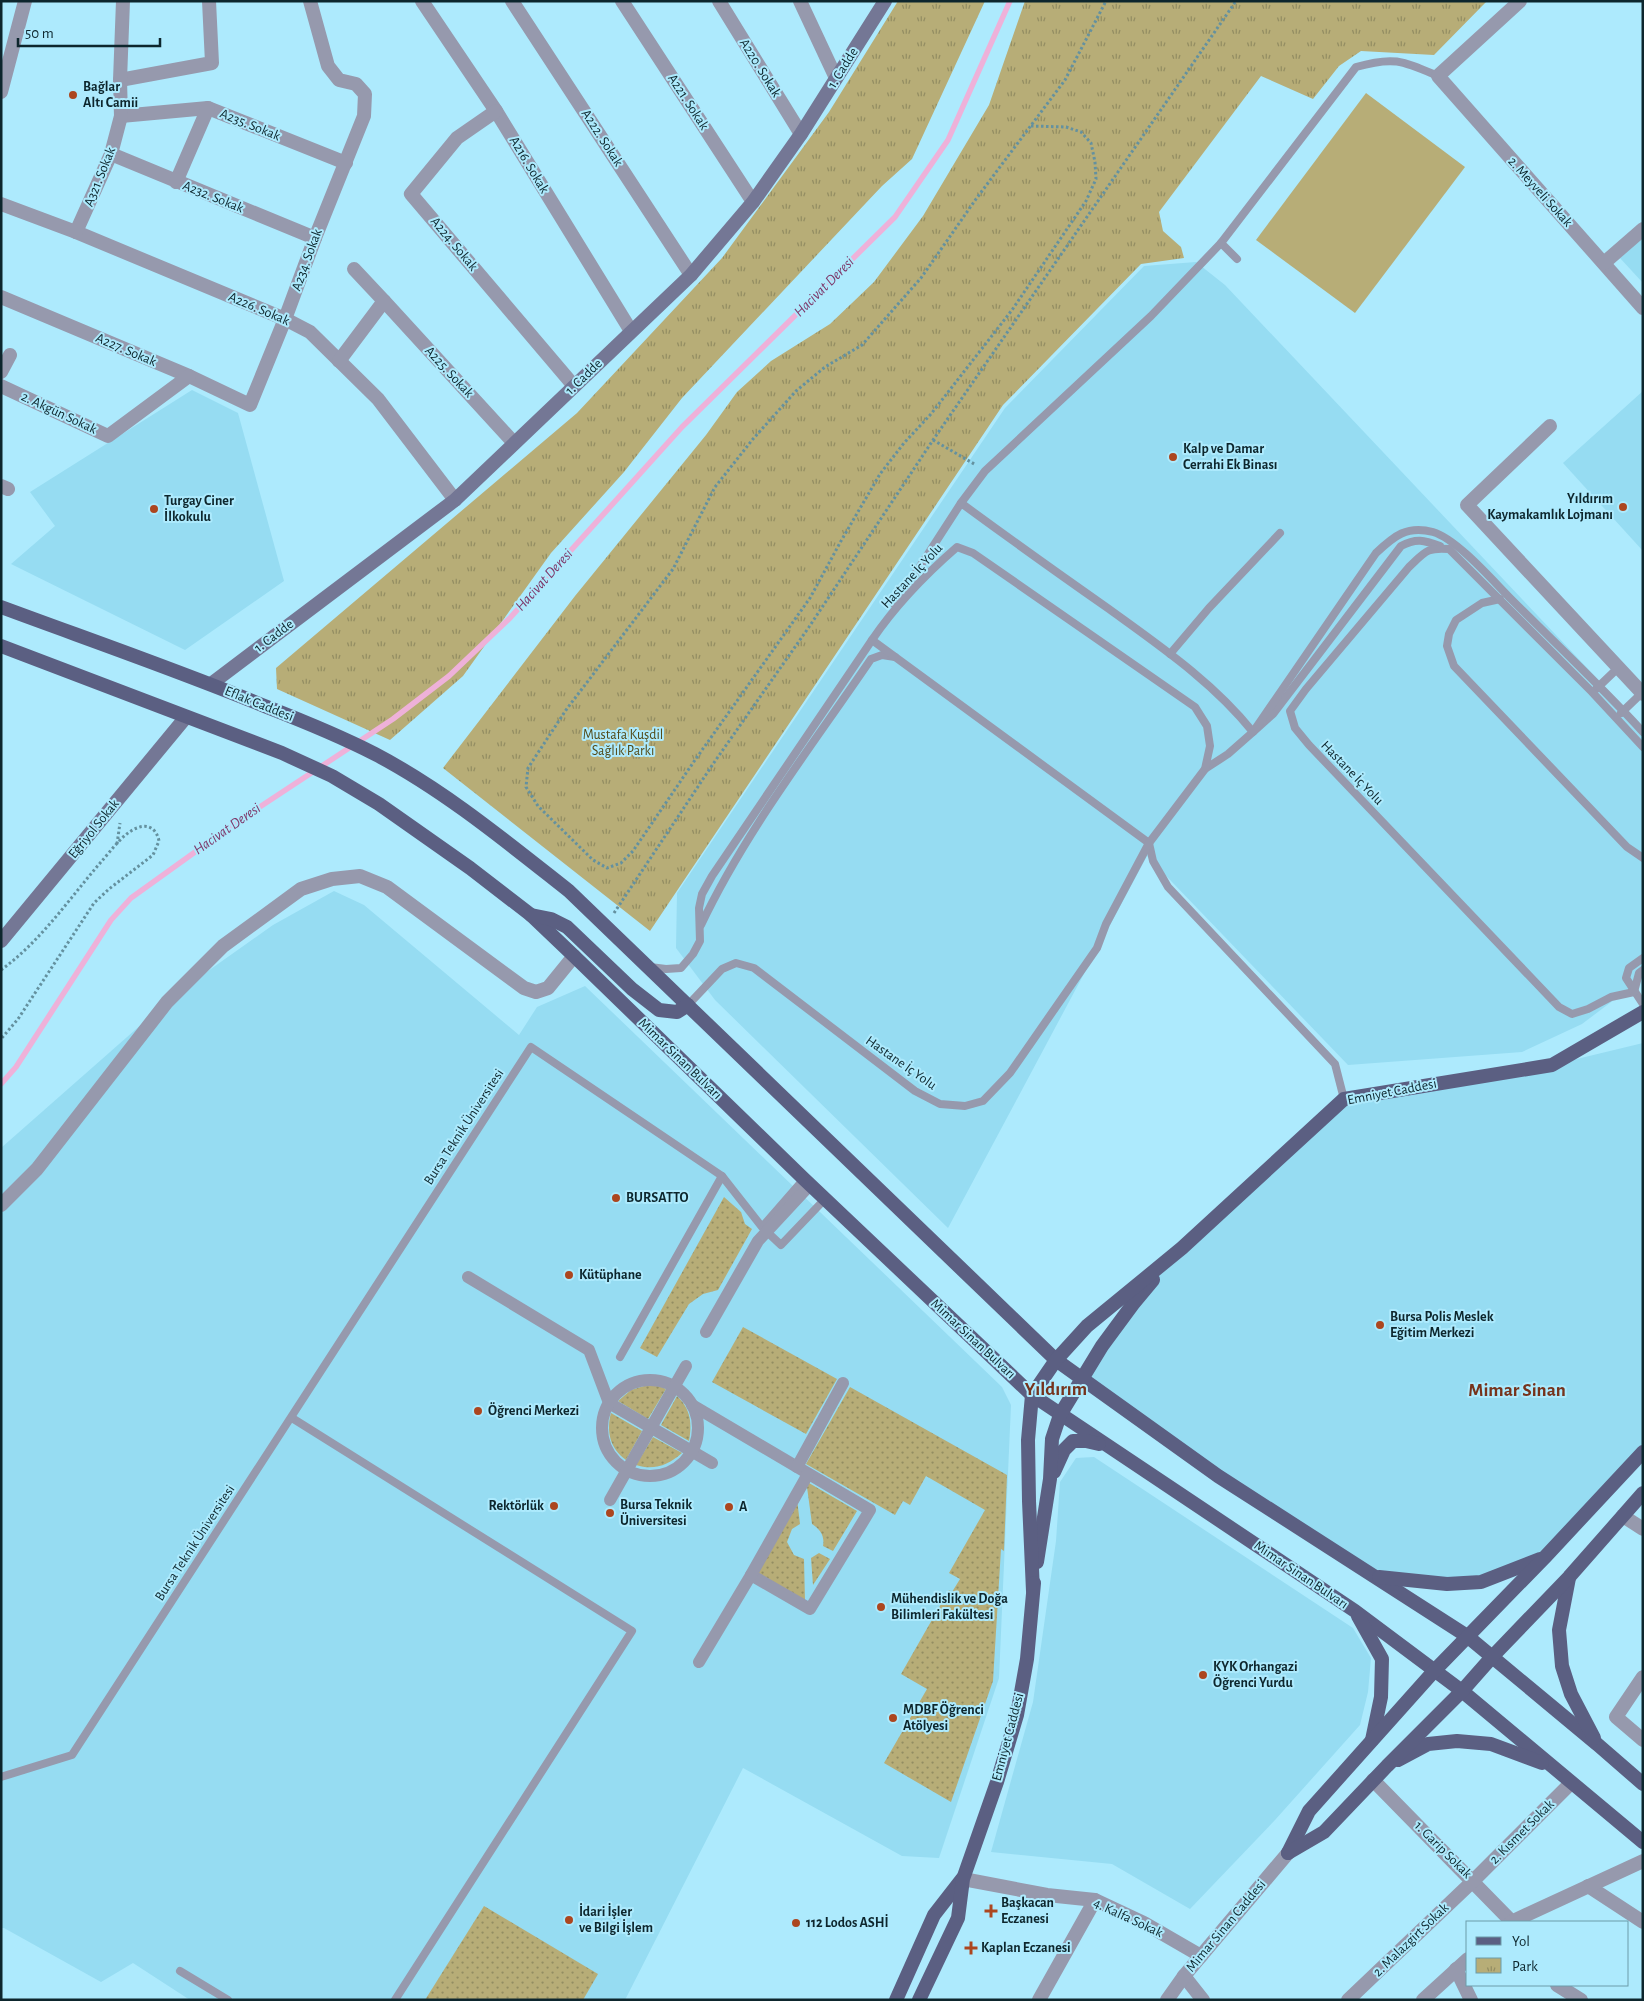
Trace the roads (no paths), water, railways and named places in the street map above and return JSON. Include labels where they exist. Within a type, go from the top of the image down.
[{"type":"main road","name":"1. Cadde","points":[[211,684],[455,500],[691,274],[753,202],[802,134],[886,1]]},
{"type":"main road","name":"Eflak Caddesi","points":[[1,607],[211,684],[305,722],[375,754],[439,794],[498,836],[569,891],[648,967]]},
{"type":"main road","points":[[1,646],[186,716]]},
{"type":"main road","name":"Mimar Sinan Bulvarı","points":[[186,716],[282,753],[332,776],[379,804],[470,868],[531,916],[574,956],[825,1200],[1032,1395],[1355,1611],[1462,1691],[1643,1842]]},
{"type":"main road","name":"Eğriyol Sokak","points":[[1,941],[186,716]]},
{"type":"main road","points":[[531,916],[551,919],[567,927],[632,989],[659,1010],[677,1012],[688,1005]]},
{"type":"main road","points":[[648,967],[1056,1360],[1218,1476],[1467,1636],[1643,1784]]},
{"type":"main road","name":"Emniyet Caddesi","points":[[1182,1248],[1344,1099],[1552,1065],[1643,1012]]},
{"type":"main road","points":[[1033,1591],[1028,1457],[1032,1395],[1056,1360],[1087,1326],[1182,1248]]},
{"type":"main road","points":[[1033,1591],[1050,1480],[1052,1439],[1060,1415],[1081,1378],[1132,1304],[1182,1248]]},
{"type":"main road","points":[[1050,1480],[1064,1450],[1073,1441],[1086,1441],[1108,1447]]},
{"type":"main road","points":[[1288,1853],[1309,1811],[1435,1670],[1546,1556],[1643,1452]]},
{"type":"main road","points":[[1288,1853],[1324,1832],[1462,1691],[1569,1577],[1643,1493]]},
{"type":"main road","points":[[1376,1577],[1448,1584],[1481,1582],[1546,1556]]},
{"type":"main road","points":[[1569,1577],[1559,1630],[1562,1666],[1571,1694],[1597,1744]]},
{"type":"main road","name":"Emniyet Caddesi","points":[[919,2000],[958,1918],[962,1879],[997,1782],[1016,1715],[1027,1659],[1033,1591]]},
{"type":"main road","points":[[1355,1611],[1382,1659],[1381,1697],[1371,1742]]},
{"type":"main road","points":[[1387,1766],[1428,1744],[1457,1741],[1491,1744],[1554,1768]]},
{"type":"main road","name":"Emniyet Caddesi","points":[[896,2000],[934,1916],[962,1879]]},
{"type":"street","points":[[1,92],[26,1]]},
{"type":"street","name":"A321. Sokak","points":[[76,232],[112,154],[121,116],[120,80],[123,1]]},
{"type":"street","points":[[120,80],[212,63],[209,1]]},
{"type":"street","name":"A234. Sokak","points":[[250,404],[364,116],[365,94],[356,84],[340,80],[328,66],[310,1]]},
{"type":"street","name":"A216. Sokak","points":[[422,1],[496,111],[631,331]]},
{"type":"street","name":"A222. Sokak","points":[[512,1],[691,274]]},
{"type":"street","name":"A221. Sokak","points":[[622,1],[753,202]]},
{"type":"street","name":"A220. Sokak","points":[[719,1],[802,134]]},
{"type":"street","points":[[800,1],[836,78]]},
{"type":"street","points":[[1438,76],[1520,1]]},
{"type":"street","name":"2. Meyveli Sokak","points":[[1438,76],[1643,308]]},
{"type":"street","points":[[176,182],[208,108]]},
{"type":"street","name":"A235. Sokak","points":[[121,116],[208,108],[346,163]]},
{"type":"street","name":"A224. Sokak","points":[[496,111],[457,138],[411,194],[574,386]]},
{"type":"street","name":"A232. Sokak","points":[[112,154],[315,238]]},
{"type":"street","name":"A226. Sokak","points":[[1,204],[76,232],[285,319],[310,332],[378,399],[455,500]]},
{"type":"street","points":[[1604,263],[1643,229]]},
{"type":"street","name":"A225. Sokak","points":[[354,268],[514,443]]},
{"type":"street","name":"A227. Sokak","points":[[1,296],[250,404]]},
{"type":"street","points":[[339,361],[384,301]]},
{"type":"street","points":[[1,372],[10,355]]},
{"type":"street","name":"2. Akgün Sokak","points":[[1,386],[108,436],[188,376]]},
{"type":"street","points":[[1550,426],[1467,504],[1642,693]]},
{"type":"street","points":[[1,1205],[37,1169],[167,1002],[222,946],[301,889],[332,879],[360,876],[387,887],[524,988],[536,992],[548,988],[574,956]]},
{"type":"street","points":[[706,1332],[764,1229],[807,1182]]},
{"type":"street","points":[[468,1277],[589,1350],[609,1403],[712,1463]]},
{"type":"street","points":[[610,1500],[686,1366]]},
{"type":"street","points":[[658,1380],[675,1387],[687,1397],[698,1421],[695,1446],[692,1451],[678,1468],[660,1476],[643,1476],[619,1466],[606,1449],[601,1430],[605,1409],[609,1403],[619,1390],[638,1381],[658,1380]]},
{"type":"street","points":[[699,1662],[751,1575],[844,1383]]},
{"type":"street","points":[[692,1405],[870,1510],[810,1609],[751,1575]]},
{"type":"street","points":[[1623,1516],[1643,1529]]},
{"type":"street","points":[[1643,1677],[1616,1717],[1643,1740]]},
{"type":"street","name":"1. Garip Sokak","points":[[1373,1780],[1511,1921]]},
{"type":"street","name":"2. Kısmet Sokak","points":[[1474,1881],[1571,1783]]},
{"type":"street","name":"Mimar Sinan Caddesi","points":[[1167,2000],[1184,1976],[1288,1853]]},
{"type":"street","points":[[1514,1921],[1643,1861]]},
{"type":"street","name":"4. Kalfa Sokak","points":[[962,1879],[1047,1895],[1095,1900],[1144,1923],[1201,1956]]},
{"type":"street","name":"2. Malazgirt Sokak","points":[[1348,2000],[1474,1881]]},
{"type":"street","points":[[1588,1886],[1643,1922]]},
{"type":"street","points":[[1039,2000],[1095,1900]]},
{"type":"street","points":[[1423,2000],[1466,1961]]},
{"type":"street","points":[[1456,1969],[1471,2000]]},
{"type":"street","points":[[1184,1976],[1203,2000]]},
{"type":"street","points":[[1559,1986],[1581,2000]]},
{"type":"lane","points":[[882,626],[961,503],[985,471],[1151,316],[1221,243],[1356,67],[1379,60],[1403,62],[1438,76]]},
{"type":"lane","points":[[1221,243],[1237,259]]},
{"type":"lane","points":[[961,503],[1170,654],[1234,708],[1253,732],[1273,714],[1401,546],[1412,540],[1426,541],[1449,549],[1592,692],[1643,747]]},
{"type":"lane","name":"Hastane İç Yolu","points":[[688,1005],[722,969],[736,963],[754,968],[915,1091],[940,1104],[965,1106],[983,1101],[1010,1073],[1097,948],[1106,924],[1149,843],[1205,769],[1228,754],[1253,732],[1376,553],[1393,537],[1410,530],[1434,532],[1452,542],[1599,686],[1643,732]]},
{"type":"lane","points":[[1170,654],[1280,533]]},
{"type":"lane","name":"Hastane İç Yolu","points":[[648,967],[681,968],[693,954],[700,941],[699,908],[702,894],[712,876],[882,626],[941,561],[957,547],[973,553],[1195,707],[1207,726],[1210,746],[1205,769]]},
{"type":"lane","name":"Hastane İç Yolu","points":[[1449,549],[1433,548],[1423,554],[1409,567],[1296,700],[1290,711],[1295,728],[1309,745],[1559,1007],[1572,1014],[1611,998],[1634,992]]},
{"type":"lane","points":[[1510,598],[1482,603],[1456,620],[1449,634],[1447,646],[1454,666],[1627,847],[1643,858]]},
{"type":"lane","points":[[872,640],[1149,843],[1153,861],[1168,887],[1335,1064],[1344,1099]]},
{"type":"lane","points":[[701,925],[713,899],[774,800],[871,660],[882,655],[895,657]]},
{"type":"lane","points":[[1592,692],[1618,668]]},
{"type":"lane","points":[[1616,718],[1642,693]]},
{"type":"lane","points":[[1643,958],[1630,968],[1626,978],[1643,1004]]},
{"type":"lane","points":[[1634,992],[1639,973],[1643,970]]},
{"type":"lane","name":"Bursa Teknik Üniversitesi","points":[[1,1777],[72,1755],[532,1047],[722,1176],[764,1229]]},
{"type":"lane","points":[[620,1357],[722,1176]]},
{"type":"lane","points":[[764,1229],[781,1245],[825,1200]]},
{"type":"lane","points":[[292,1418],[632,1631],[395,2000]]},
{"type":"lane","points":[[180,1971],[228,2000]]},
{"type":"waterway","name":"Hacivat Deresi","points":[[1,1084],[16,1067],[111,920],[131,898],[234,824],[393,719],[449,676],[510,618],[682,427],[895,217],[948,140],[1010,1]]},
{"type":"place","name":"Bağlar Altı Camii","points":[[73,95]]},
{"type":"place","name":"Kalp ve Damar Cerrahi Ek Binası","points":[[1173,457]]},
{"type":"place","name":"Yıldırım Kaymakamlık Lojmanı","points":[[1623,507]]},
{"type":"place","name":"Turgay Ciner İlkokulu","points":[[154,509]]},
{"type":"place","name":"BURSATTO","points":[[616,1198]]},
{"type":"place","name":"Kütüphane","points":[[569,1275]]},
{"type":"place","name":"Bursa Polis Meslek Eğitim Merkezi","points":[[1380,1325]]},
{"type":"place","name":"Öğrenci Merkezi","points":[[478,1411]]},
{"type":"place","name":"Rektörlük","points":[[554,1506]]},
{"type":"place","name":"A","points":[[729,1507]]},
{"type":"place","name":"Bursa Teknik Üniversitesi","points":[[610,1513]]},
{"type":"place","name":"Mühendislik ve Doğa Bilimleri Fakültesi","points":[[881,1607]]},
{"type":"place","name":"KYK Orhangazi Öğrenci Yurdu","points":[[1203,1675]]},
{"type":"place","name":"MDBF Öğrenci Atölyesi","points":[[893,1718]]},
{"type":"place","name":"Başkacan Eczanesi","points":[[991,1911]]},
{"type":"place","name":"İdari İşler ve Bilgi İşlem","points":[[569,1920]]},
{"type":"place","name":"112 Lodos ASHİ","points":[[796,1923]]},
{"type":"place","name":"Kaplan Eczanesi","points":[[971,1948]]},
{"type":"district","name":"Yıldırım","points":[[1056,1389]]},
{"type":"district","name":"Mimar Sinan","points":[[1517,1390]]},
{"type":"park label","name":"Mustafa Kuşdil Sağlık Parkı","points":[[623,744]]}]
